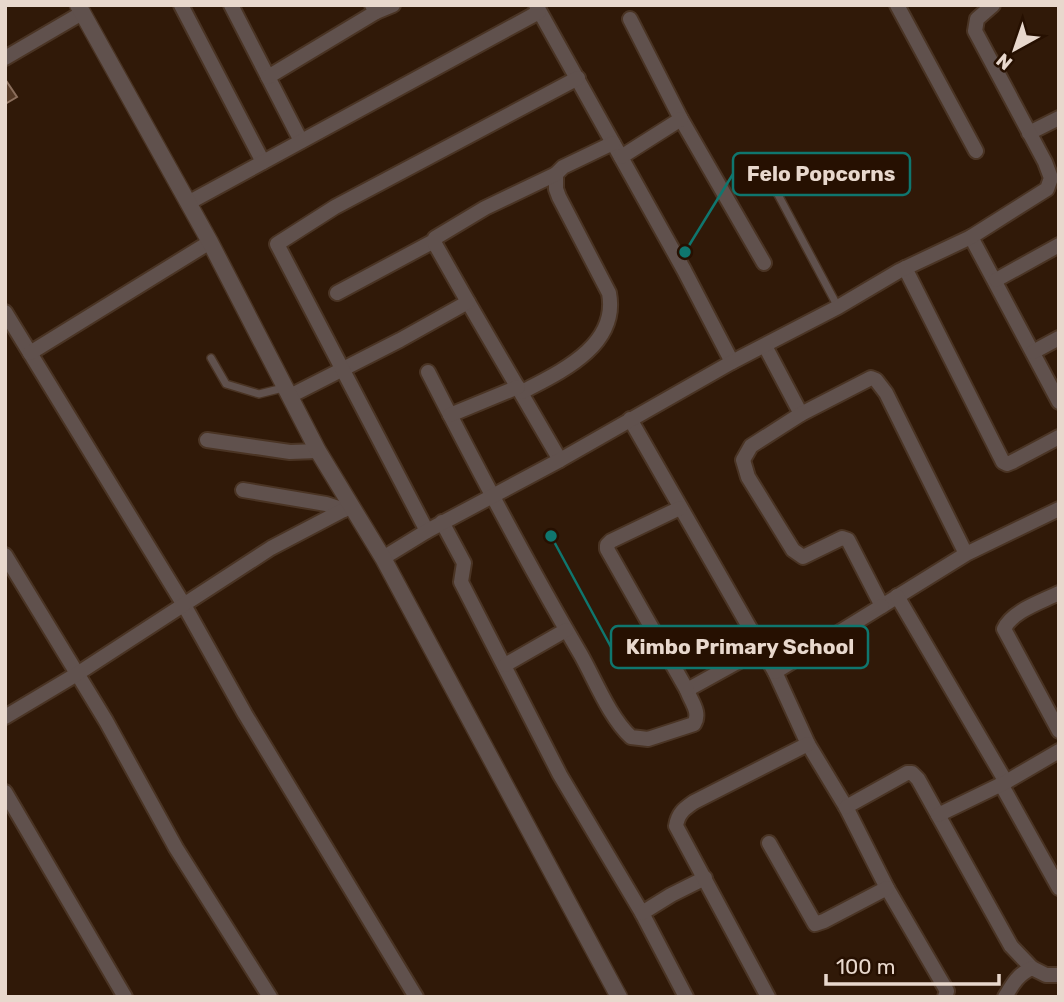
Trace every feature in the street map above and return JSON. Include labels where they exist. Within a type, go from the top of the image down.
[{"type":"street","points":[[181,5],[263,162]]},
{"type":"street","points":[[268,77],[374,8],[393,5]]},
{"type":"street","points":[[897,5],[976,151]]},
{"type":"street","points":[[383,558],[442,522],[560,460],[732,362],[838,307],[905,268],[971,237],[1047,189],[1051,178],[975,31],[977,19],[993,5]]},
{"type":"street","points":[[237,7],[268,77],[301,141]]},
{"type":"street","points":[[188,203],[538,8],[732,362]]},
{"type":"street","points":[[5,58],[80,9],[210,242],[348,508],[383,558],[619,997]]},
{"type":"street","points":[[631,19],[681,119],[764,263]]},
{"type":"street","points":[[427,531],[279,250],[279,242],[335,207],[578,79]]},
{"type":"street","points":[[1029,133],[1059,118]]},
{"type":"street","points":[[621,157],[681,119]]},
{"type":"street","points":[[337,293],[434,241],[435,237],[485,208],[613,143]]},
{"type":"street","points":[[450,415],[520,390],[575,363],[587,353],[605,330],[611,306],[609,293],[559,197],[556,174]]},
{"type":"street","points":[[971,237],[1059,402]]},
{"type":"street","points":[[434,241],[560,460]]},
{"type":"street","points":[[30,353],[210,242]]},
{"type":"street","points":[[996,280],[1059,245]]},
{"type":"street","points":[[905,268],[1003,462],[1012,462],[1059,437]]},
{"type":"street","points":[[289,391],[342,369],[468,302]]},
{"type":"street","points":[[5,312],[184,605],[245,715],[416,997]]},
{"type":"street","points":[[1033,352],[1059,338]]},
{"type":"street","points":[[765,346],[801,414]]},
{"type":"street","points":[[428,372],[566,630],[616,717],[631,737],[648,739],[694,724],[698,718],[687,690],[607,550],[607,545],[680,508]]},
{"type":"street","points":[[882,606],[848,540],[842,538],[809,555],[799,555],[793,550],[748,477],[743,460],[751,446],[801,414],[871,379],[881,384],[966,554]]},
{"type":"street","points":[[630,419],[775,672],[808,744],[947,990],[946,996]]},
{"type":"street","points":[[207,440],[290,452],[318,451]]},
{"type":"street","points":[[243,490],[348,508]]},
{"type":"street","points":[[5,717],[77,674],[271,548],[348,508]]},
{"type":"street","points":[[775,672],[966,554],[1059,509]]},
{"type":"street","points":[[442,522],[464,563],[461,582],[560,775],[642,913],[686,997]]},
{"type":"street","points":[[5,555],[106,721],[176,848],[270,997]]},
{"type":"street","points":[[1059,593],[1007,621],[1004,629],[1059,731]]},
{"type":"street","points":[[897,596],[1004,783],[1059,888]]},
{"type":"street","points":[[505,665],[566,630]]},
{"type":"street","points":[[687,690],[761,649]]},
{"type":"street","points":[[768,997],[676,826],[680,812],[694,802],[808,744]]},
{"type":"street","points":[[938,815],[1004,783],[1059,751]]},
{"type":"street","points":[[846,807],[907,773],[912,773],[918,779],[1011,946],[1032,968],[1046,975],[1059,975]]},
{"type":"street","points":[[5,792],[125,997]]},
{"type":"street","points":[[769,843],[815,924],[887,888]]},
{"type":"street","points":[[642,913],[705,878]]},
{"type":"street","points":[[1005,997],[1018,976],[1032,968]]},
{"type":"lane","points":[[759,159],[838,307]]},
{"type":"lane","points":[[211,358],[226,383],[259,394],[289,391]]},
{"type":"building","points":[[5,79],[17,97],[5,104]]},
{"type":"place","name":"Felo Popcorns","points":[[685,252]]},
{"type":"place","name":"Kimbo Primary School","points":[[551,536]]}]
